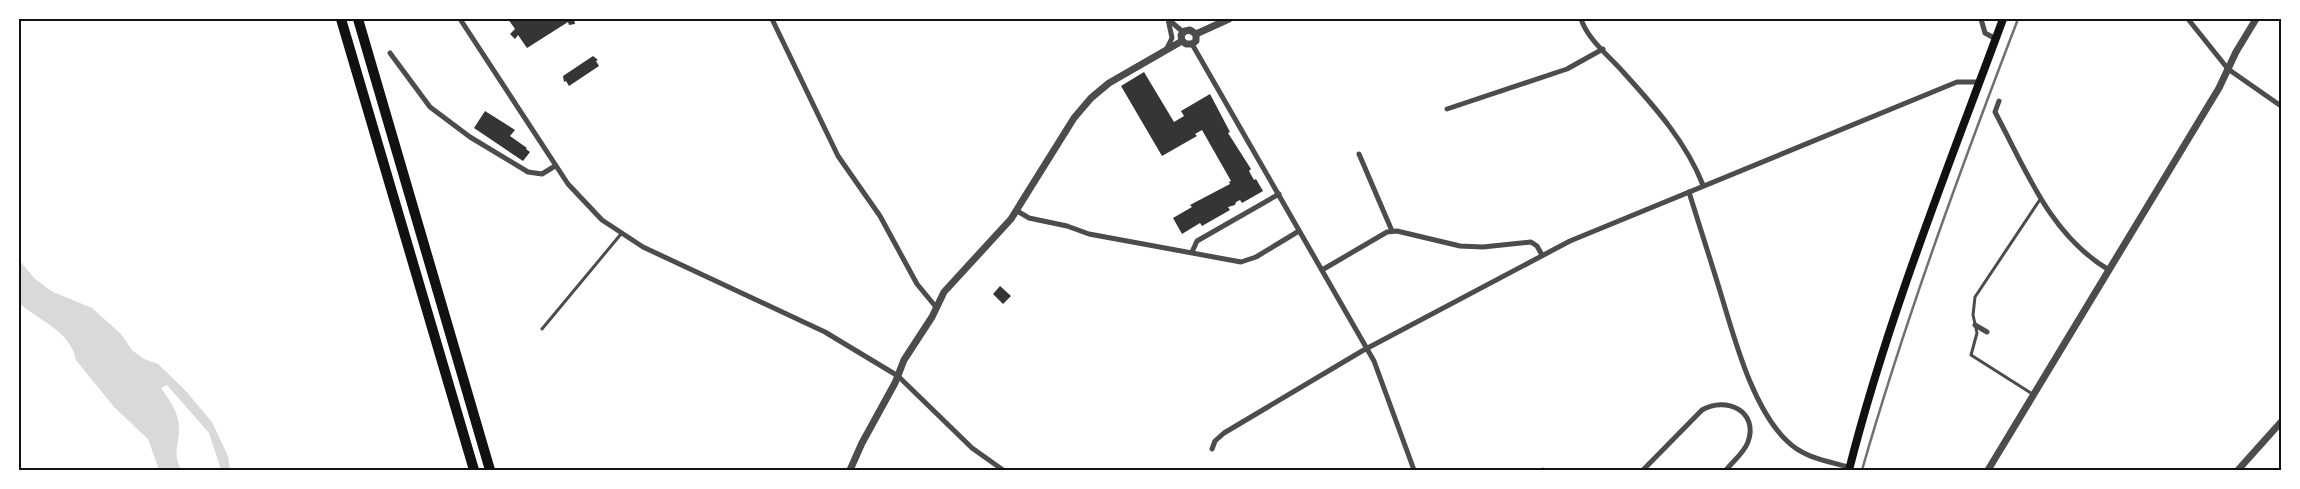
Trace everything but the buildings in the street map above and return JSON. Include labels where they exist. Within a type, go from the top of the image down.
[{"type":"highway","points":[[341,19],[474,470]]},
{"type":"highway","points":[[358,19],[490,470]]},
{"type":"main road","points":[[1849,469],[1899,301],[2004,19]]},
{"type":"street","points":[[460,19],[556,166],[585,204],[620,234],[643,247],[825,332],[898,376],[972,448],[1003,470]]},
{"type":"street","points":[[772,19],[838,156],[880,216],[917,284],[936,307]]},
{"type":"street","points":[[1168,19],[1183,32]]},
{"type":"street","points":[[1167,48],[1172,38],[1168,19]]},
{"type":"street","points":[[1196,34],[1228,19]]},
{"type":"street","points":[[1581,19],[1586,30],[1660,112],[1692,158],[1703,186]]},
{"type":"street","points":[[1981,19],[1985,33],[1996,39]]},
{"type":"street","points":[[2188,19],[2228,69],[2281,106]]},
{"type":"street","points":[[1988,470],[2219,88],[2256,19]]},
{"type":"street","points":[[1183,32],[1190,30],[1196,34]]},
{"type":"street","points":[[1182,41],[1183,32]]},
{"type":"street","points":[[1192,44],[1196,39],[1196,34]]},
{"type":"street","points":[[1182,41],[1186,44],[1192,44]]},
{"type":"street","points":[[850,470],[898,376],[904,360],[948,287],[1017,211],[1068,126],[1088,102],[1121,74],[1182,41]]},
{"type":"street","points":[[1192,44],[1367,349],[1376,367],[1414,470]]},
{"type":"street","points":[[1447,109],[1567,69],[1603,50]]},
{"type":"street","points":[[390,53],[430,107],[470,137],[528,172],[542,174],[556,166]]},
{"type":"street","points":[[1212,449],[1218,438],[1230,429],[1367,349],[1542,255],[1584,235],[1957,82],[1980,82]]},
{"type":"street","points":[[1999,101],[1995,112],[2041,198],[2068,238],[2079,249],[2109,270]]},
{"type":"street","points":[[1359,154],[1392,231]]},
{"type":"street","points":[[1689,192],[1741,358],[1749,379],[1775,427],[1787,441],[1808,456],[1849,469]]},
{"type":"street","points":[[1192,252],[1197,241],[1279,194]]},
{"type":"street","points":[[1017,211],[1028,218],[1067,226],[1089,234],[1236,261],[1251,259],[1299,231]]},
{"type":"street","points":[[1322,270],[1392,231],[1402,231],[1460,246],[1483,247],[1531,242],[1537,246],[1542,255]]},
{"type":"street","points":[[1975,325],[1987,332]]},
{"type":"street","points":[[1643,470],[1702,410],[1712,405],[1723,403],[1739,409],[1748,421],[1750,433],[1744,449],[1726,470]]},
{"type":"street","points":[[2238,470],[2281,422]]},
{"type":"lane","points":[[2034,395],[1970,355],[1970,350],[1976,338],[1973,315],[1975,297],[2041,198]]},
{"type":"lane","points":[[542,329],[620,234]]},
{"type":"shaded area","points":[[19,260],[35,279],[53,292],[92,308],[121,334],[132,350],[144,359],[158,364],[185,390],[212,422],[228,456],[230,470],[221,470],[209,433],[167,385],[161,388],[174,408],[178,419],[177,454],[181,470],[159,470],[148,439],[114,407],[76,360],[73,350],[67,341],[53,327],[19,303]]},
{"type":"railway","points":[[1862,470],[1897,356],[1935,243],[2018,19]]}]
